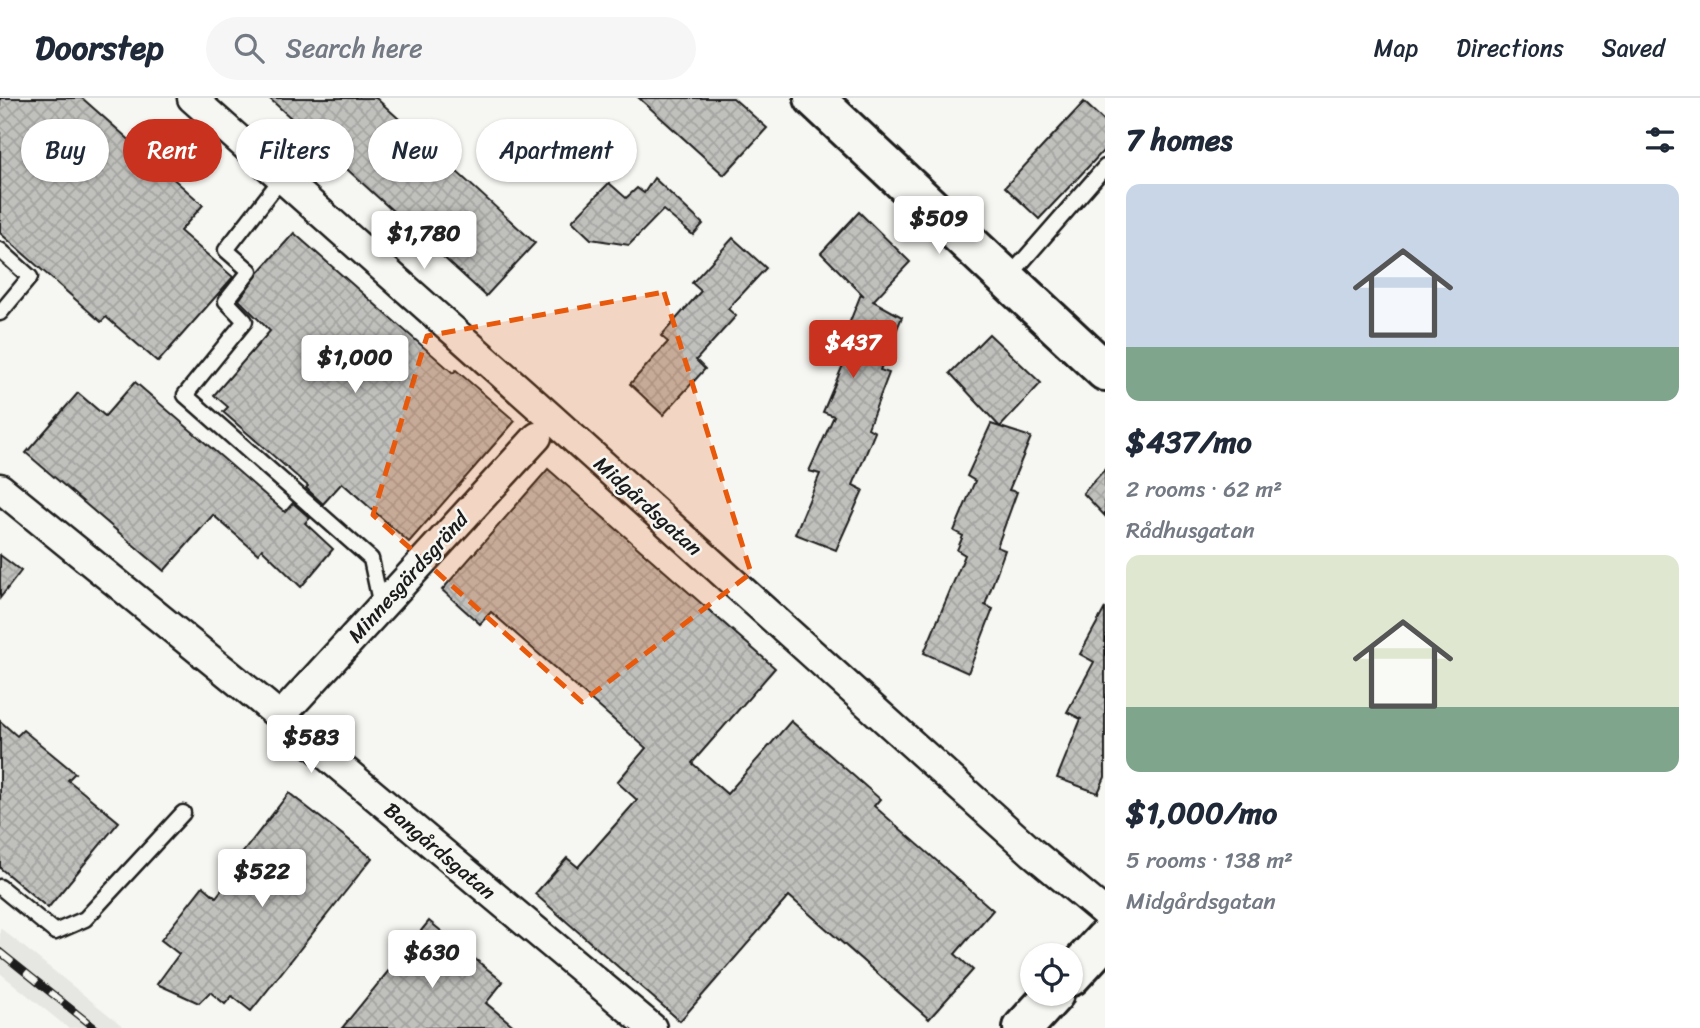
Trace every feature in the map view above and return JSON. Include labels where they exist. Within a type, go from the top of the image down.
[{"type":"main road","points":[[814,98],[1105,371]]},
{"type":"main road","points":[[1083,963],[1105,939]]},
{"type":"main road","points":[[1023,1028],[1043,1006]]},
{"type":"street","name":"Midgårdsgatan","points":[[192,98],[236,137]]},
{"type":"street","name":"Midgårdsgatan","points":[[286,182],[1033,853],[1105,913]]},
{"type":"street","name":"Minnesgärdsgränd","points":[[280,717],[537,437]]},
{"type":"street","name":"Bangårdsgatan","points":[[0,488],[280,717],[652,1028]]},
{"type":"lane","points":[[1007,279],[1105,167]]},
{"type":"lane","points":[[279,182],[226,250],[250,271],[226,301],[245,321],[185,395],[371,559],[381,606]]},
{"type":"lane","points":[[0,250],[30,277],[0,313]]},
{"type":"lane","points":[[0,887],[55,932],[85,919],[183,813]]},
{"type":"highlighted area","points":[[664,292],[751,573],[582,702],[373,515],[427,336]]},
{"type":"shaded area","points":[[0,928],[125,1028],[68,1028],[0,973]]},
{"type":"building","points":[[0,98],[82,98],[106,119],[21,119],[21,182],[109,182],[109,122],[123,134],[123,182],[177,182],[203,205],[180,231],[233,277],[158,362],[106,317],[101,322],[0,233]]},
{"type":"building","points":[[269,98],[376,98],[399,119],[368,119],[368,182],[462,182],[462,176],[535,243],[486,296],[354,176],[354,119],[292,119]]},
{"type":"building","points":[[639,98],[733,98],[767,128],[724,175]]},
{"type":"building","points":[[1084,102],[1105,122],[1105,149],[1039,219],[1005,187]]},
{"type":"building","points":[[654,178],[703,224],[693,235],[663,210],[629,245],[591,239],[572,221],[609,183],[626,198],[637,188],[644,193]]},
{"type":"building","points":[[859,212],[910,262],[873,301],[902,317],[880,370],[889,373],[868,428],[875,432],[853,485],[863,490],[836,550],[795,534],[820,474],[809,471],[834,416],[823,412],[846,358],[837,354],[861,294],[864,296],[821,253]]},
{"type":"building","points":[[294,233],[453,373],[456,370],[515,421],[409,542],[342,483],[323,504],[306,488],[308,486],[223,412],[228,407],[214,395],[270,331],[239,300],[259,272]]},
{"type":"building","points":[[733,238],[766,268],[728,309],[736,316],[696,360],[705,369],[663,415],[630,384],[668,342],[661,336],[701,291],[692,283]]},
{"type":"building","points":[[989,334],[1041,383],[1000,427],[950,373]]},
{"type":"building","points":[[135,382],[285,512],[293,503],[310,518],[305,523],[333,549],[301,587],[262,549],[258,554],[213,515],[164,571],[26,453],[78,393],[105,416]]},
{"type":"building","points":[[991,424],[1031,437],[1009,490],[1017,492],[997,547],[1005,550],[985,605],[993,609],[968,673],[924,653],[965,555],[957,550],[963,536],[954,531],[975,481],[967,476]]},
{"type":"building","points":[[548,469],[775,668],[692,763],[727,794],[791,721],[880,799],[874,806],[993,910],[955,954],[973,970],[929,1019],[789,896],[680,1021],[535,894],[567,858],[578,867],[637,800],[617,782],[646,748],[491,612],[480,624],[442,590]]},
{"type":"building","points":[[1105,469],[1105,516],[1083,493]]},
{"type":"building","points":[[0,555],[21,571],[0,598]]},
{"type":"building","points":[[1105,608],[1105,777],[1098,793],[1057,778],[1081,719],[1067,712],[1094,662],[1080,654]]},
{"type":"building","points":[[0,721],[17,736],[23,730],[75,773],[68,780],[119,822],[48,908],[0,868]]},
{"type":"building","points":[[289,793],[372,858],[251,1011],[232,996],[225,1004],[210,992],[199,1003],[157,984],[179,954],[161,940],[203,886],[216,897],[242,864],[237,860]]},
{"type":"building","points":[[429,921],[503,982],[486,1003],[516,1028],[342,1028]]},
{"type":"railway","points":[[0,952],[95,1028]]}]
